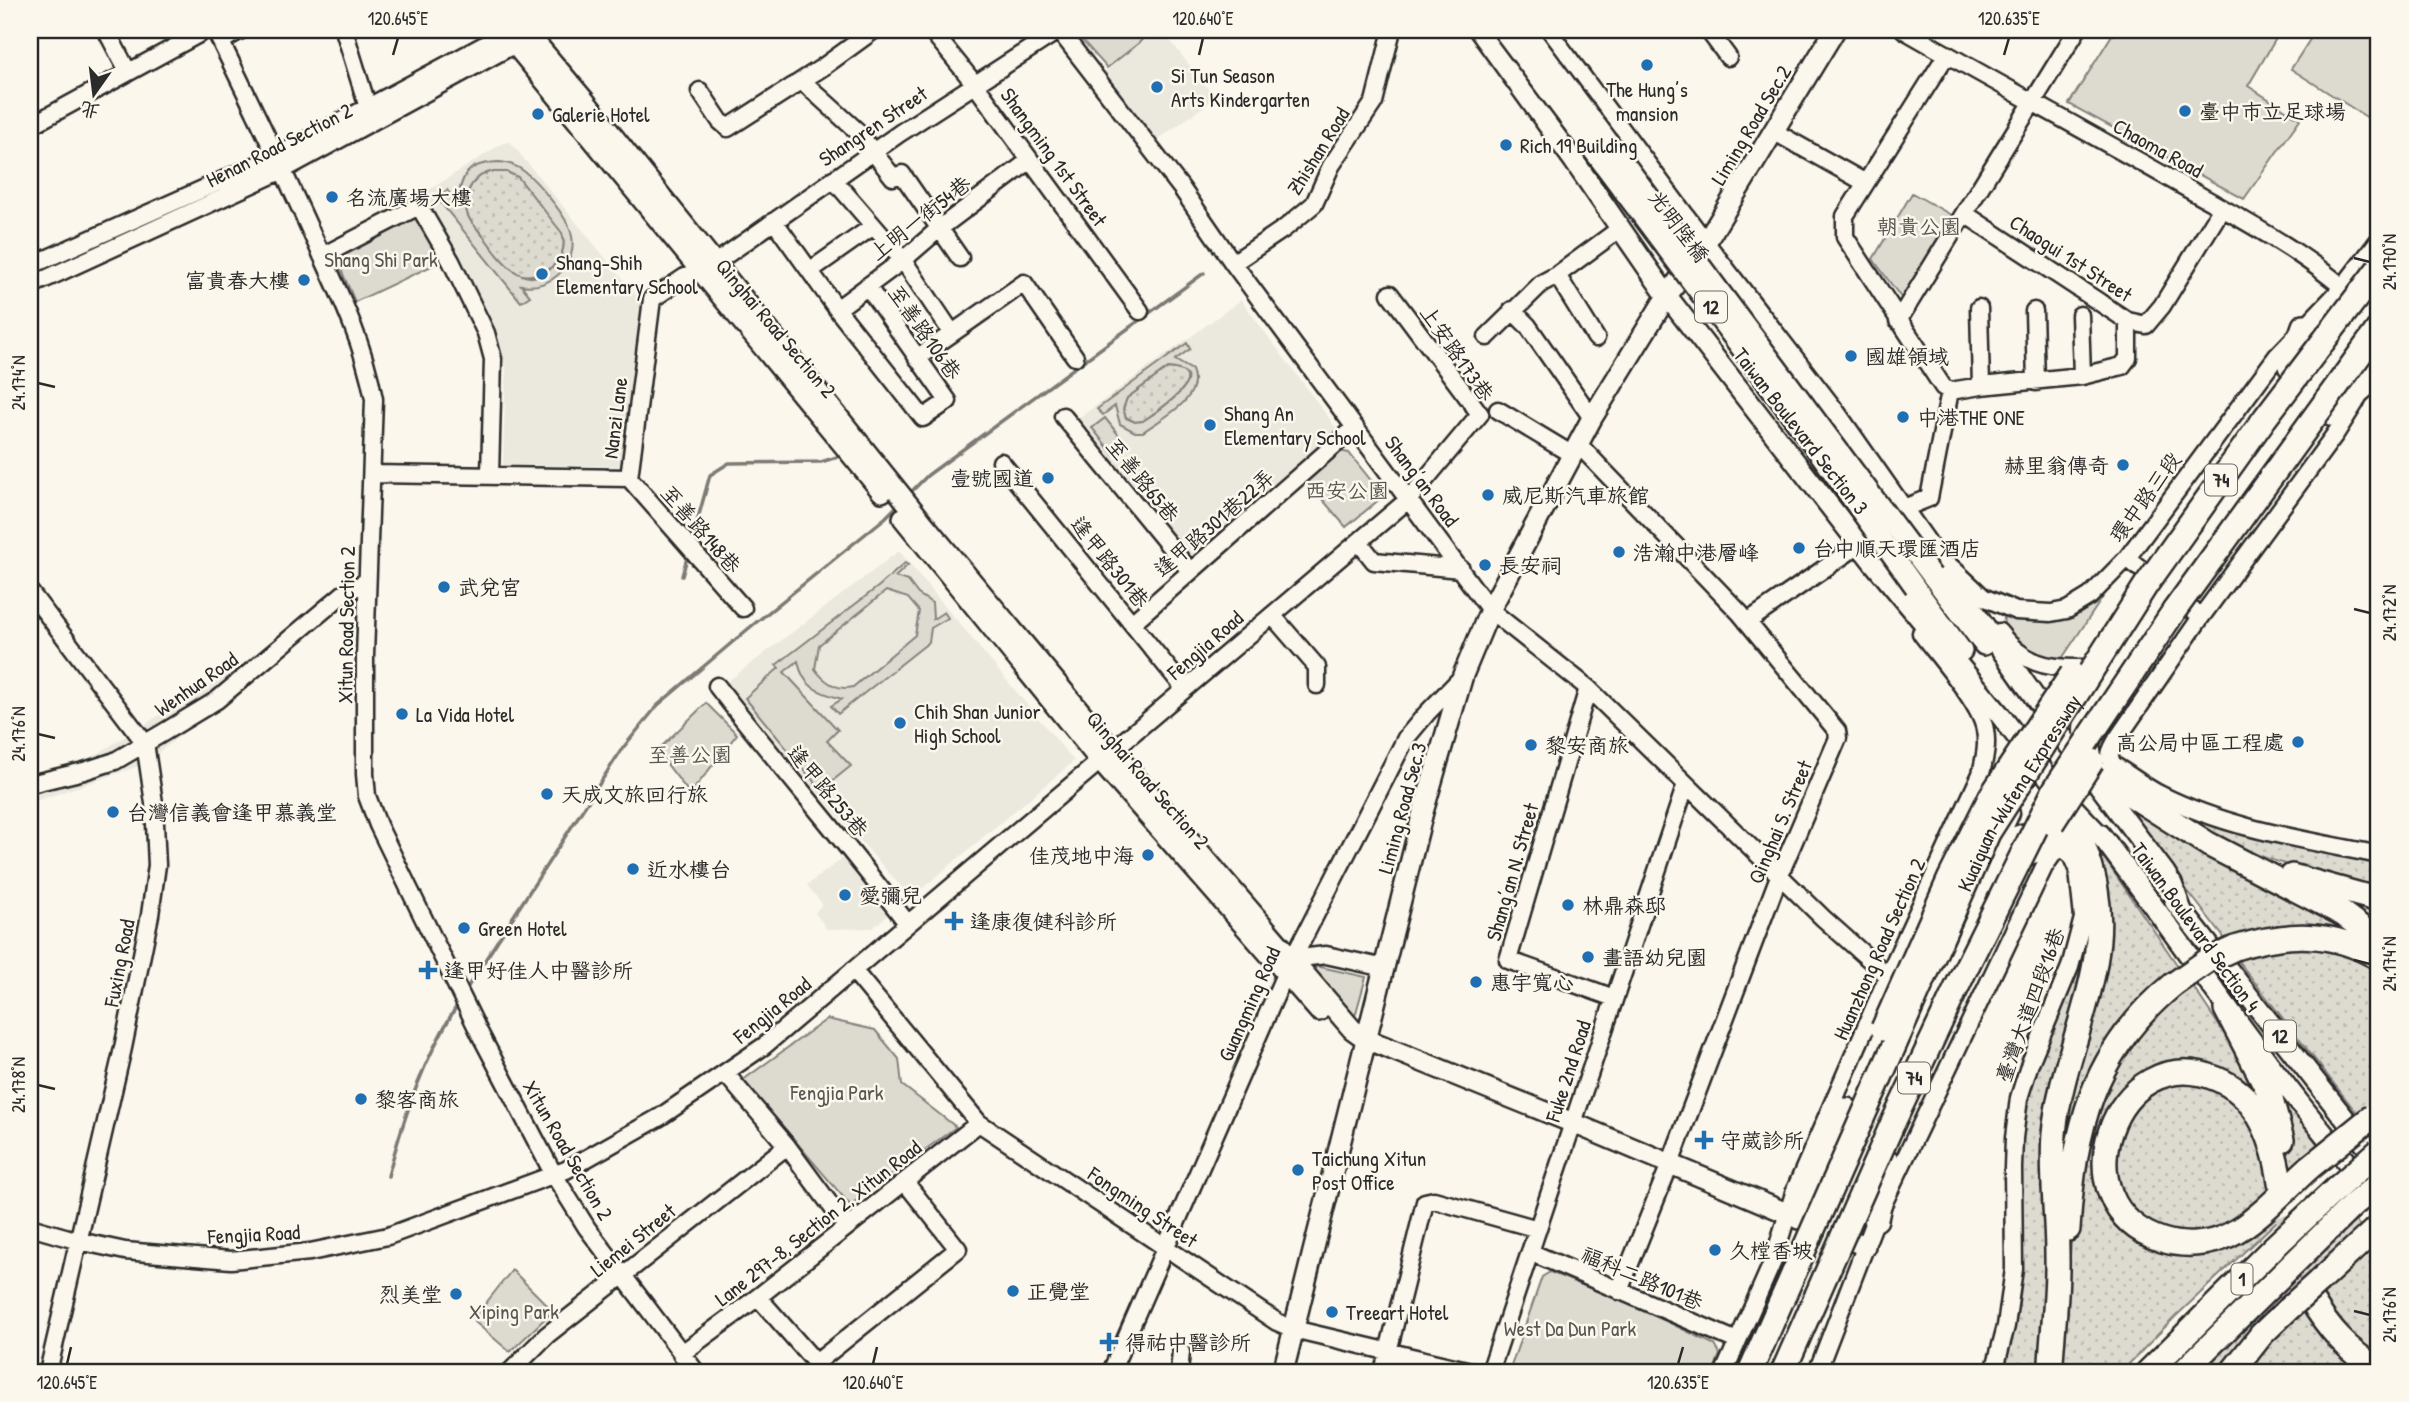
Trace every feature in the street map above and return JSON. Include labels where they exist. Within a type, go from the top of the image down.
[{"type":"highway","name":"Kuaiguan-Wufeng Expressway","points":[[1750,1372],[1988,833],[2146,585],[2265,418],[2379,268]]},
{"type":"highway","name":"Kuaiguan-Wufeng Expressway","points":[[1783,1372],[1891,1127],[1964,972],[2060,794],[2094,759],[2174,611],[2375,315]]},
{"type":"highway","name":"74","points":[[1794,1215],[1847,1110],[1950,878],[1991,796],[2138,575],[2290,366],[2304,326]]},
{"type":"highway","name":"74","points":[[1876,1219],[1888,1163],[2053,821],[2129,700],[2188,614],[2331,414],[2363,387]]},
{"type":"highway","points":[[2166,590],[2093,700],[2085,720],[2085,739],[2091,760],[2099,771],[2147,806],[2208,844],[2343,914],[2379,941]]},
{"type":"highway","name":"74","points":[[2057,725],[2060,692]]},
{"type":"highway","points":[[2094,759],[2147,806]]},
{"type":"highway","name":"74","points":[[2053,821],[2060,794]]},
{"type":"highway","points":[[2050,1367],[2057,1257],[2054,1132],[2091,983],[2098,930],[2096,892],[2083,846],[2060,794]]},
{"type":"highway","name":"74","points":[[1975,827],[2007,804]]},
{"type":"highway","points":[[1974,906],[2011,841],[2020,835],[2055,837],[2083,846]]},
{"type":"highway","points":[[2208,844],[2291,876],[2379,900]]},
{"type":"highway","points":[[2050,1367],[2061,1318],[2073,1166],[2087,1107],[2100,1076],[2125,1034],[2154,1000],[2207,961],[2235,948],[2265,939],[2307,935],[2354,945],[2379,958]]},
{"type":"highway","points":[[2226,1009],[2269,1092],[2279,1122],[2283,1179],[2263,1122],[2238,1091],[2203,1074],[2174,1073],[2146,1084],[2124,1103],[2110,1132],[2105,1166],[2108,1191],[2127,1219],[2145,1233],[2177,1244],[2209,1242],[2230,1235],[2376,1114]]},
{"type":"highway","name":"1","points":[[2148,1372],[2274,1247],[2379,1151]]},
{"type":"highway","name":"1","points":[[2183,1372],[2354,1204],[2379,1184]]},
{"type":"highway","points":[[2232,1372],[2262,1334],[2305,1299],[2374,1231]]},
{"type":"highway","points":[[2305,1299],[2330,1330],[2352,1351],[2379,1370]]},
{"type":"highway","points":[[2305,1299],[2325,1336],[2363,1372]]},
{"type":"main road","name":"Taiwan Boulevard Section 3","points":[[1479,30],[1667,296],[1873,562],[2003,713]]},
{"type":"main road","name":"12","points":[[1494,30],[1501,58]]},
{"type":"main road","name":"光明陸橋","points":[[1503,30],[1807,436],[1923,581]]},
{"type":"main road","name":"光明陸橋","points":[[1525,30],[1923,581]]},
{"type":"main road","name":"Taiwan Boulevard Section 3","points":[[1546,30],[1705,244],[1834,411],[1978,614]]},
{"type":"main road","name":"Liming Road Sec.2","points":[[1667,296],[1705,244],[1835,30]]},
{"type":"main road","name":"Qinghai Road Section 2","points":[[519,34],[584,100],[708,267],[915,523],[1107,757],[1289,966],[1349,1042],[1366,1040],[1573,1123],[1865,1246]]},
{"type":"main road","name":"Liming Road Sec.3","points":[[1283,1372],[1423,812],[1464,675],[1490,610],[1574,449],[1667,296]]},
{"type":"main road","name":"12","points":[[1923,581],[2003,713]]},
{"type":"main road","name":"Taiwan Boulevard Section 4","points":[[1923,581],[2018,691],[2182,911],[2379,1162]]},
{"type":"main road","name":"Taiwan Boulevard Section 4","points":[[1978,614],[2094,759],[2172,884],[2182,911]]},
{"type":"main road","name":"Taiwan Boulevard Section 4","points":[[2003,713],[2060,794],[2108,844]]},
{"type":"main road","name":"Taiwan Boulevard Section 4","points":[[2003,713],[2108,844],[2226,1009],[2345,1161],[2379,1199]]},
{"type":"street","points":[[106,30],[128,72]]},
{"type":"street","points":[[30,126],[206,30]]},
{"type":"street","points":[[218,35],[241,30]]},
{"type":"street","points":[[344,30],[368,108]]},
{"type":"street","points":[[700,91],[720,121],[728,128],[802,81],[874,30]]},
{"type":"street","name":"Shangming 1st Street","points":[[931,30],[974,83],[1140,311]]},
{"type":"street","name":"Shangren Street","points":[[708,267],[833,178],[974,83],[1059,30]]},
{"type":"street","name":"Shang’an Road","points":[[1059,30],[1182,189],[1233,263],[1490,610],[1588,688],[1779,876],[1888,976]]},
{"type":"street","name":"Zhishan Road","points":[[1233,263],[1285,228],[1314,204],[1331,166],[1374,102],[1392,30]]},
{"type":"street","points":[[1708,30],[1728,57]]},
{"type":"street","name":"Chaoma Road","points":[[1904,30],[2280,242],[2343,287],[2375,315]]},
{"type":"street","points":[[1898,321],[2077,30]]},
{"type":"street","name":"Henan Road Section 2","points":[[31,262],[280,163],[368,108],[519,34]]},
{"type":"street","name":"Henan Road Section 2","points":[[30,286],[280,163],[519,34]]},
{"type":"street","name":"Xitun Road Section 2","points":[[218,35],[356,330],[369,370],[374,399],[367,581],[367,796],[378,825],[467,1008],[554,1175],[587,1228],[696,1372]]},
{"type":"street","points":[[1947,54],[1845,216],[1845,237],[1898,321],[1943,387],[1950,391],[2082,376],[2122,366],[2128,358],[2129,321]]},
{"type":"street","points":[[802,81],[837,111],[893,177],[902,174],[960,258]]},
{"type":"street","points":[[1773,131],[1864,182]]},
{"type":"street","name":"上明一街54巷","points":[[837,309],[1029,160]]},
{"type":"street","points":[[833,178],[903,260],[952,333]]},
{"type":"street","points":[[322,256],[419,206],[451,261],[485,333],[493,359],[490,475]]},
{"type":"street","name":"Chaogui 1st Street","points":[[1965,214],[2129,321],[2146,325],[2162,306],[2222,208]]},
{"type":"street","points":[[774,221],[837,309]]},
{"type":"street","points":[[811,270],[872,226]]},
{"type":"street","points":[[1487,337],[1542,283],[1621,228]]},
{"type":"street","name":"環中路三段","points":[[1904,508],[1965,581],[1983,597],[2016,611],[2051,613],[2067,610],[2090,596],[2127,558],[2277,356],[2343,287],[2379,240]]},
{"type":"street","points":[[31,262],[46,279]]},
{"type":"street","name":"Nanzi Lane","points":[[372,474],[629,478],[652,299],[685,277],[708,267]]},
{"type":"street","points":[[1557,275],[1596,338]]},
{"type":"street","points":[[917,358],[1024,283],[1075,357]]},
{"type":"street","points":[[1950,391],[1929,498],[1904,508],[2011,647],[2026,659],[2050,668],[2099,665],[2114,656],[2375,315],[2379,285]]},
{"type":"street","name":"至善路106巷","points":[[837,309],[923,418],[948,401],[867,286]]},
{"type":"street","name":"上安路173巷","points":[[1390,295],[1480,414],[1409,499]]},
{"type":"street","points":[[1979,308],[1981,386]]},
{"type":"street","points":[[1512,310],[1528,326],[1592,418]]},
{"type":"street","points":[[2034,311],[2036,382]]},
{"type":"street","points":[[2080,315],[2082,376]]},
{"type":"street","points":[[2094,759],[2111,762],[2109,754],[2117,739],[2336,433],[2379,354]]},
{"type":"street","name":"Qinghai S. Street","points":[[1498,410],[1574,449],[1747,622],[1837,731],[1838,738],[1779,876],[1619,1291]]},
{"type":"street","name":"至善路65巷","points":[[1063,416],[1191,571]]},
{"type":"street","name":"逢甲路301巷22弄","points":[[1132,623],[1355,427]]},
{"type":"street","name":"逢甲路301巷","points":[[1001,462],[1185,690]]},
{"type":"street","name":"至善路148巷","points":[[629,478],[743,608]]},
{"type":"street","name":"Fengjia Road","points":[[30,1227],[79,1241],[147,1254],[230,1260],[310,1252],[409,1229],[554,1175],[651,1123],[764,1046],[1409,499]]},
{"type":"street","points":[[1359,542],[1374,561],[1461,569]]},
{"type":"street","points":[[1747,622],[1860,544]]},
{"type":"street","points":[[2127,558],[2202,617]]},
{"type":"street","points":[[1761,1372],[1974,906],[2011,813],[2016,781],[2012,741],[1873,562]]},
{"type":"street","name":"Huanzhong Road Section 2","points":[[1794,1215],[1795,1190],[1888,976],[1981,774],[1986,751],[1985,728],[1977,708],[1890,591],[1873,562]]},
{"type":"street","name":"Wenhua Road","points":[[30,784],[115,761],[217,700],[343,594],[367,581]]},
{"type":"street","name":"Fuxing Road","points":[[30,592],[145,743],[157,865],[123,1048],[48,1372]]},
{"type":"street","points":[[1272,615],[1317,667],[1317,685]]},
{"type":"street","name":"Guangming Road","points":[[1111,1372],[1289,966],[1406,738],[1464,675]]},
{"type":"street","name":"逢甲路253巷","points":[[717,686],[773,758],[846,843],[907,923]]},
{"type":"street","name":"Shang’an N. Street","points":[[1588,688],[1508,960],[1614,998]]},
{"type":"street","points":[[2094,759],[2160,795],[2227,821],[2273,834],[2379,855]]},
{"type":"street","name":"Fuke 2nd Road","points":[[1490,1372],[1686,784]]},
{"type":"street","points":[[1974,906],[2026,857],[2058,847]]},
{"type":"street","points":[[1817,1372],[1876,1219],[2044,867],[2058,847]]},
{"type":"street","name":"臺灣大道四段16巷","points":[[1994,1372],[2006,1326],[2014,1269],[2013,1148],[2020,1098],[2030,1063],[2070,967],[2083,918],[2078,871],[2071,855],[2058,847]]},
{"type":"street","points":[[1931,886],[2017,926]]},
{"type":"street","points":[[1289,966],[1326,955],[1385,968]]},
{"type":"street","name":"Fongming Street","points":[[853,970],[979,1124],[1277,1322],[1293,1329],[1475,1372]]},
{"type":"street","points":[[725,1073],[787,1146],[846,1226]]},
{"type":"street","name":"Lane 297-8, Section 2, Xitun Road","points":[[681,1354],[979,1124]]},
{"type":"street","name":"Liemei Street","points":[[510,1372],[547,1335],[787,1146]]},
{"type":"street","points":[[758,1297],[816,1363],[958,1249],[905,1182]]},
{"type":"street","points":[[1383,1372],[1425,1202],[1434,1200],[1538,1229]]},
{"type":"street","points":[[1724,1372],[1781,1239],[1794,1215]]},
{"type":"street","points":[[1769,1372],[1828,1229]]},
{"type":"street","name":"福科二路101巷","points":[[1530,1252],[1737,1341]]},
{"type":"street","points":[[1180,1372],[1181,1352]]},
{"type":"shaded area","name":"Si Tun Season Arts Kindergarten","points":[[1157,30],[1162,30],[1215,98],[1152,144],[1099,76]]},
{"type":"shaded area","name":"Shang-Shih Elementary School","points":[[510,142],[645,306],[629,466],[503,465],[504,359],[485,306],[446,243],[423,194],[503,143]]},
{"type":"shaded area","name":"Shang An Elementary School","points":[[1241,300],[1340,433],[1191,559],[1079,418]]},
{"type":"shaded area","name":"Chih Shan Junior High School","points":[[899,551],[1074,761],[911,898],[723,685]]},
{"type":"shaded area","points":[[276,643],[290,652],[142,765],[30,803],[30,781],[68,772]]},
{"type":"shaded area","name":"愛彌兒","points":[[846,856],[890,913],[873,928],[827,929],[815,913],[822,904],[807,885]]},
{"type":"green space","points":[[1073,30],[1150,30],[1139,43],[1107,68]]},
{"type":"green space","name":"臺中市立足球場","points":[[2115,30],[2281,30],[2248,86],[2300,119],[2244,199],[2069,104]]},
{"type":"green space","points":[[2316,30],[2379,30],[2379,125],[2291,69]]},
{"type":"green space","points":[[489,163],[507,163],[525,172],[551,200],[571,232],[573,243],[567,264],[561,272],[543,284],[521,285],[530,296],[521,302],[437,198],[447,190],[457,203],[461,184],[468,172]],"holes":[[[490,172],[507,172],[518,177],[562,233],[563,249],[558,260],[546,272],[536,277],[526,277],[509,267],[472,223],[467,213],[466,198],[472,184]]]},
{"type":"green space","points":[[490,172],[507,172],[518,177],[562,232],[562,253],[548,270],[539,274],[517,274],[501,260],[470,220],[466,205],[468,191],[477,179]]},
{"type":"green space","name":"朝貴公園","points":[[1912,193],[1953,216],[1902,299],[1873,259]]},
{"type":"green space","name":"Shang Shi Park","points":[[417,211],[440,262],[355,302],[333,251]]},
{"type":"green space","points":[[1187,343],[1190,349],[1175,360],[1192,370],[1194,380],[1192,390],[1180,406],[1143,432],[1135,432],[1120,424],[1115,406],[1103,415],[1097,409]],"holes":[[[1168,368],[1182,371],[1187,377],[1186,384],[1170,402],[1143,421],[1135,422],[1126,418],[1123,409],[1127,398]]]},
{"type":"green space","points":[[1168,368],[1182,371],[1187,377],[1186,384],[1179,393],[1143,421],[1135,422],[1126,417],[1123,409],[1127,398]]},
{"type":"green space","points":[[1105,418],[1126,444],[1113,454],[1092,428]]},
{"type":"green space","name":"西安公園","points":[[1339,451],[1349,453],[1381,493],[1381,498],[1346,527],[1305,479]]},
{"type":"green space","points":[[905,563],[908,565],[895,577],[908,581],[918,594],[932,603],[933,619],[944,612],[948,618],[931,628],[929,642],[838,714],[831,706],[842,699],[813,688],[800,670],[798,661],[784,672],[838,730],[827,741],[851,766],[821,790],[745,698],[779,668],[776,665]],"holes":[[[886,591],[908,598],[919,611],[915,635],[853,687],[842,688],[831,684],[815,669],[819,645]]]},
{"type":"green space","points":[[2106,585],[2107,591],[2059,663],[2037,660],[2003,634],[2004,614],[2046,618]]},
{"type":"green space","name":"至善公園","points":[[706,703],[737,734],[690,794],[657,751]]},
{"type":"green space","points":[[2114,796],[2342,920],[2377,947],[2229,944]]},
{"type":"green space","points":[[2170,808],[2255,837],[2379,863],[2379,889],[2288,865],[2242,849],[2201,829]]},
{"type":"green space","points":[[2091,839],[2180,969],[2161,986],[2072,1148],[2056,1171],[2082,1039]]},
{"type":"green space","points":[[2318,893],[2379,907],[2379,930]]},
{"type":"green space","points":[[2093,924],[2062,1073],[2047,1335],[2040,1372],[2000,1372],[2024,1109],[2080,943]]},
{"type":"green space","points":[[2320,943],[2379,967],[2379,1101],[2360,1117],[2235,957],[2248,950]]},
{"type":"green space","points":[[1316,966],[1366,977],[1354,1020],[1315,975]]},
{"type":"green space","points":[[2190,982],[2244,1063],[2267,1112],[2245,1092],[2145,1078],[2100,1166],[2163,1247],[2271,1210],[2278,1220],[2121,1372],[2055,1372],[2068,1282],[2075,1190],[2097,1106],[2125,1048],[2159,1006]]},
{"type":"green space","name":"Fengjia Park","points":[[827,1019],[875,1030],[899,1059],[902,1085],[956,1127],[850,1205],[743,1080]]},
{"type":"green space","points":[[2173,1082],[2217,1086],[2252,1117],[2272,1183],[2270,1192],[2234,1225],[2181,1239],[2125,1207],[2111,1154],[2134,1102]]},
{"type":"green space","points":[[2276,1087],[2321,1149],[2291,1174]]},
{"type":"green space","points":[[2356,1221],[2365,1233],[2226,1372],[2194,1372],[2323,1249]]},
{"type":"green space","points":[[2379,1237],[2379,1363],[2361,1353],[2316,1293]]},
{"type":"green space","name":"Xiping Park","points":[[512,1270],[553,1311],[510,1352],[475,1322],[475,1317]]},
{"type":"green space","name":"West Da Dun Park","points":[[1550,1272],[1648,1312],[1715,1345],[1720,1354],[1713,1372],[1509,1372],[1542,1277]]},
{"type":"green space","points":[[2303,1307],[2330,1345],[2358,1372],[2241,1372]]},
{"type":"waterway","points":[[908,495],[928,475],[1204,273]]},
{"type":"waterway","points":[[692,540],[710,475],[729,463],[821,462],[837,457]]},
{"type":"waterway","points":[[465,991],[622,749],[658,705],[900,503]]},
{"type":"waterway","points":[[682,576],[688,554]]},
{"type":"waterway","points":[[388,1176],[416,1087],[458,1004]]},
{"type":"tunnel","points":[[2280,1182],[2305,1304]]},
{"type":"place","name":"The Hung’s mansion","points":[[1647,65]]},
{"type":"place","name":"Si Tun Season Arts Kindergarten","points":[[1157,87]]},
{"type":"place","name":"臺中市立足球場","points":[[2185,111]]},
{"type":"place","name":"Galerie Hotel","points":[[538,114]]},
{"type":"place","name":"Rich 19 Building","points":[[1506,145]]},
{"type":"place","name":"名流廣場大樓","points":[[332,197]]},
{"type":"place","name":"Shang-Shih Elementary School","points":[[542,274]]},
{"type":"place","name":"富貴春大樓","points":[[304,280]]},
{"type":"place","name":"國雄領域","points":[[1851,356]]},
{"type":"place","name":"中港THE ONE","points":[[1903,417]]},
{"type":"place","name":"Shang An Elementary School","points":[[1210,425]]},
{"type":"place","name":"赫里翁傳奇","points":[[2123,465]]},
{"type":"place","name":"壹號國道","points":[[1048,478]]},
{"type":"place","name":"威尼斯汽車旅館","points":[[1488,495]]},
{"type":"place","name":"台中順天環匯酒店","points":[[1799,548]]},
{"type":"place","name":"浩瀚中港層峰","points":[[1619,552]]},
{"type":"place","name":"長安祠","points":[[1485,565]]},
{"type":"place","name":"武兌宮","points":[[444,587]]},
{"type":"place","name":"La Vida Hotel","points":[[402,714]]},
{"type":"place","name":"Chih Shan Junior High School","points":[[900,723]]},
{"type":"place","name":"高公局中區工程處","points":[[2298,742]]},
{"type":"place","name":"黎安商旅","points":[[1531,745]]},
{"type":"place","name":"天成文旅回行旅","points":[[547,794]]},
{"type":"place","name":"台灣信義會逢甲慕義堂","points":[[113,812]]},
{"type":"place","name":"佳茂地中海","points":[[1148,855]]},
{"type":"place","name":"近水樓台","points":[[633,869]]},
{"type":"place","name":"愛彌兒","points":[[845,895]]},
{"type":"place","name":"林鼎森邸","points":[[1568,905]]},
{"type":"place","name":"逢康復健科診所","points":[[954,921]]},
{"type":"place","name":"Green Hotel","points":[[464,928]]},
{"type":"place","name":"畫語幼兒園","points":[[1588,957]]},
{"type":"place","name":"逢甲好佳人中醫診所","points":[[428,970]]},
{"type":"place","name":"惠宇寬心","points":[[1476,982]]},
{"type":"place","name":"黎客商旅","points":[[361,1099]]},
{"type":"place","name":"守葳診所","points":[[1704,1140]]},
{"type":"place","name":"Taichung Xitun Post Office","points":[[1298,1170]]},
{"type":"place","name":"久樘香坡","points":[[1715,1250]]},
{"type":"place","name":"正覺堂","points":[[1013,1291]]},
{"type":"place","name":"烈美堂","points":[[456,1294]]},
{"type":"place","name":"Treeart Hotel","points":[[1332,1312]]},
{"type":"place","name":"得祐中醫診所","points":[[1109,1342]]}]
